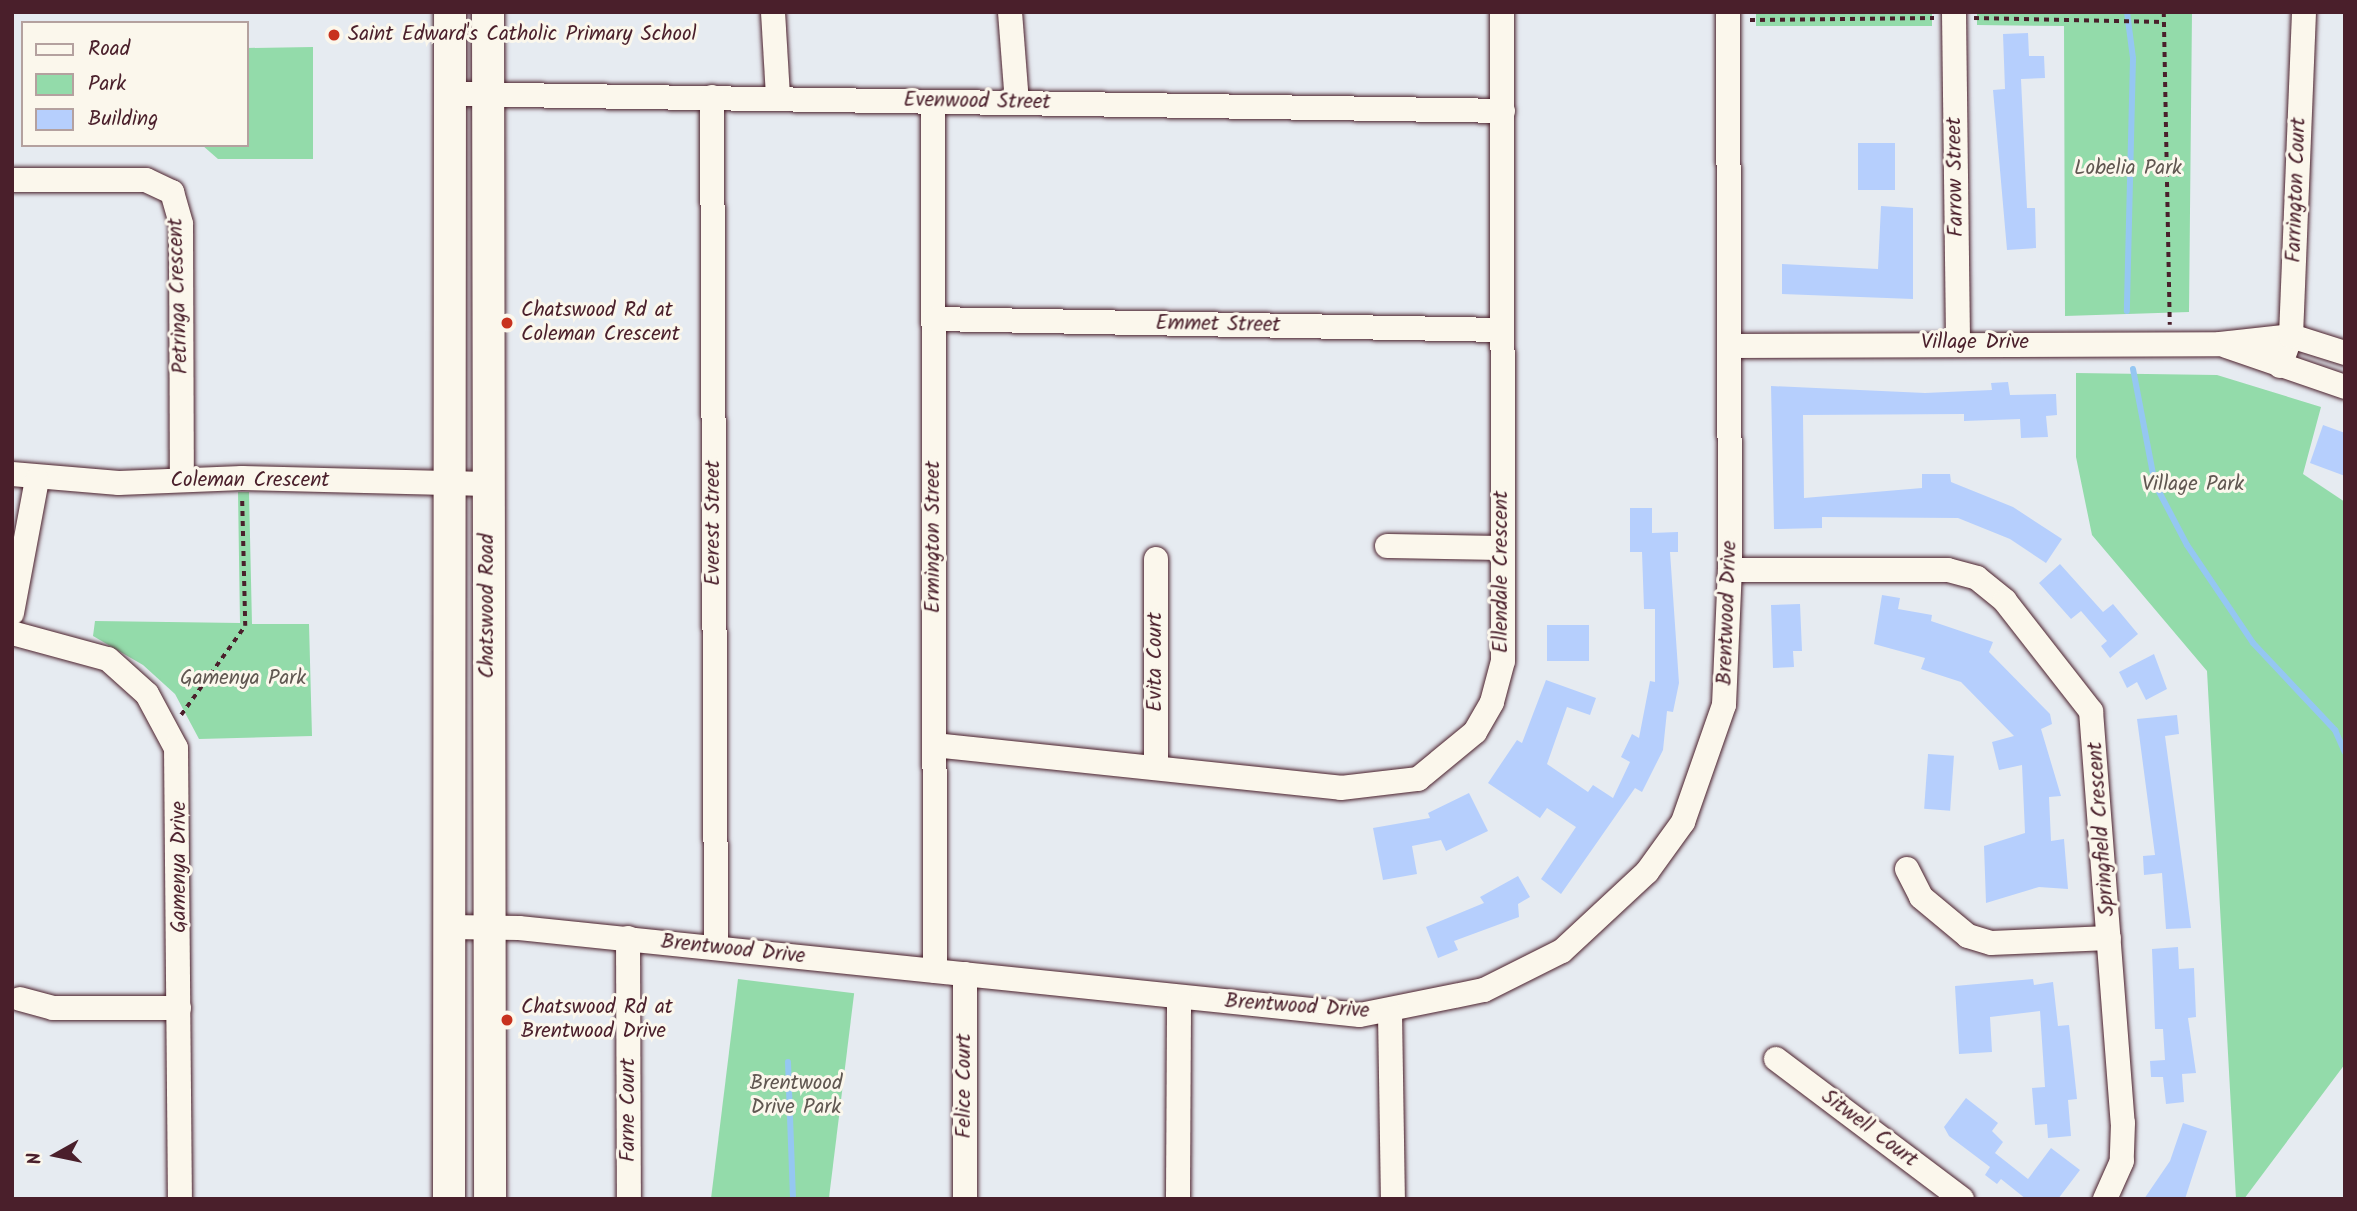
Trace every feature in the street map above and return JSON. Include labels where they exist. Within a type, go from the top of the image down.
[{"type":"main road","name":"Chatswood Road","points":[[449,1199],[452,484],[450,12]]},
{"type":"main road","name":"Chatswood Road","points":[[488,12],[490,1199]]},
{"type":"street","points":[[773,12],[778,96]]},
{"type":"street","points":[[1010,12],[1017,102]]},
{"type":"street","name":"Ellendale Crescent","points":[[934,745],[1156,765],[1340,788],[1418,779],[1475,732],[1492,702],[1503,661],[1502,12]]},
{"type":"street","name":"Farrington Court","points":[[2280,366],[2291,336],[2304,12]]},
{"type":"street","name":"Brentwood Drive","points":[[449,927],[489,925],[1179,998],[1390,1013],[1484,990],[1538,964],[1603,919],[1647,872],[1684,822],[1709,760],[1726,694],[1730,570],[1733,14]]},
{"type":"street","name":"Farrow Street","points":[[1954,15],[1958,342]]},
{"type":"street","name":"Evenwood Street","points":[[450,94],[778,96],[933,102],[1503,111]]},
{"type":"street","name":"Everest Street","points":[[712,97],[716,948]]},
{"type":"street","name":"Ermington Street","points":[[933,102],[935,971]]},
{"type":"street","name":"Petringa Crescent","points":[[12,180],[146,180],[172,192],[181,223],[181,480]]},
{"type":"street","name":"Emmet Street","points":[[934,319],[1502,330]]},
{"type":"street","name":"Village Drive","points":[[1731,346],[1958,342],[2220,344],[2291,336],[2345,353]]},
{"type":"street","name":"Village Drive","points":[[2220,344],[2345,387]]},
{"type":"street","name":"Coleman Crescent","points":[[12,474],[37,480],[242,478],[488,484]]},
{"type":"street","points":[[12,613],[37,480]]},
{"type":"street","points":[[1387,546],[1502,548]]},
{"type":"street","name":"Evita Court","points":[[1156,559],[1156,765]]},
{"type":"street","name":"Springfield Crescent","points":[[1730,570],[1948,570],[1977,578],[2005,601],[2091,711],[2123,1123],[2122,1161],[2105,1199]]},
{"type":"street","name":"Gamenya Drive","points":[[12,633],[108,659],[146,694],[169,726],[180,786],[180,1199]]},
{"type":"street","points":[[1907,869],[1921,897],[1968,936],[1991,943],[2109,938]]},
{"type":"street","name":"Farne Court","points":[[628,938],[629,1199]]},
{"type":"street","name":"Felice Court","points":[[965,974],[965,1199]]},
{"type":"street","points":[[1178,1199],[1179,998]]},
{"type":"street","points":[[20,999],[53,1008],[179,1008]]},
{"type":"street","points":[[1390,1013],[1394,1199]]},
{"type":"street","name":"Sitwell Court","points":[[1776,1059],[1962,1199]]},
{"type":"path","points":[[2164,12],[2171,343]]},
{"type":"path","points":[[1733,14],[2087,16],[2106,22],[2164,22]]},
{"type":"path","points":[[169,726],[188,709],[245,626],[242,478]]},
{"type":"green space","name":"Lobelia Park","points":[[2192,12],[2189,312],[2065,316],[2064,26],[1977,25],[1977,13]]},
{"type":"green space","points":[[1756,14],[1932,14],[1932,26],[1756,26]]},
{"type":"green space","points":[[313,47],[313,159],[218,159],[204,147],[248,147],[248,48]]},
{"type":"green space","name":"Village Park","points":[[2076,373],[2217,375],[2321,407],[2303,474],[2345,502],[2345,1064],[2244,1199],[2236,1199],[2207,671],[2092,535],[2076,457]]},
{"type":"green space","name":"Gamenya Park","points":[[238,492],[249,492],[252,624],[309,624],[312,736],[199,739],[175,694],[143,665],[93,636],[95,621],[240,623]]},
{"type":"green space","name":"Brentwood Drive Park","points":[[738,979],[854,993],[829,1199],[711,1197]]},
{"type":"building","points":[[2028,33],[2029,56],[2044,56],[2045,78],[2021,79],[2027,208],[2035,208],[2036,248],[2007,250],[1993,90],[2005,89],[2003,34]]},
{"type":"building","points":[[1858,143],[1895,143],[1895,190],[1858,190]]},
{"type":"building","points":[[1881,206],[1913,208],[1913,299],[1782,294],[1782,264],[1878,269]]},
{"type":"building","points":[[2008,382],[2010,395],[2056,394],[2057,415],[2046,416],[2048,437],[2021,438],[2020,419],[1964,421],[1964,414],[1803,415],[1804,498],[1922,488],[1922,474],[1950,474],[1951,482],[2013,507],[2062,539],[2046,563],[2010,539],[1958,518],[1822,517],[1822,528],[1774,529],[1771,386],[1925,393],[1992,390],[1991,383]]},
{"type":"building","points":[[2323,425],[2345,433],[2345,476],[2310,463]]},
{"type":"building","points":[[1630,508],[1652,508],[1652,533],[1678,532],[1678,552],[1670,552],[1679,683],[1673,712],[1667,711],[1663,750],[1642,792],[1635,788],[1561,894],[1541,879],[1576,827],[1547,808],[1540,818],[1488,783],[1517,740],[1522,743],[1546,680],[1596,698],[1590,715],[1567,707],[1547,764],[1588,792],[1593,785],[1613,798],[1630,762],[1621,757],[1632,734],[1639,738],[1650,681],[1655,682],[1655,609],[1644,609],[1642,552],[1630,552]]},
{"type":"building","points":[[2060,564],[2103,612],[2113,604],[2138,634],[2110,658],[2101,646],[2107,641],[2081,611],[2071,619],[2039,583]]},
{"type":"building","points":[[1882,595],[1900,598],[1898,609],[1932,615],[1931,621],[1993,642],[1989,652],[2050,714],[2052,724],[2041,729],[2061,796],[2049,797],[2051,841],[2064,839],[2068,889],[2039,887],[1986,903],[1984,846],[2025,833],[2022,765],[1999,770],[1992,742],[2014,736],[1961,682],[1921,669],[1925,658],[1874,644]]},
{"type":"building","points":[[1800,604],[1802,651],[1793,651],[1794,667],[1773,668],[1771,605]]},
{"type":"building","points":[[1547,625],[1589,625],[1589,661],[1547,661]]},
{"type":"building","points":[[2154,654],[2167,689],[2146,700],[2137,682],[2127,688],[2119,672]]},
{"type":"building","points":[[2177,715],[2179,734],[2165,736],[2191,928],[2166,929],[2162,873],[2144,875],[2143,856],[2155,855],[2137,719]]},
{"type":"building","points":[[1928,754],[1954,756],[1950,811],[1924,809]]},
{"type":"building","points":[[1469,793],[1488,831],[1446,851],[1441,840],[1412,846],[1417,874],[1383,880],[1373,828],[1430,818],[1428,813]]},
{"type":"building","points":[[1518,876],[1530,897],[1518,904],[1519,917],[1454,941],[1458,950],[1438,958],[1426,927],[1484,903],[1480,897]]},
{"type":"building","points":[[2178,947],[2179,969],[2194,968],[2196,1017],[2188,1018],[2196,1073],[2182,1074],[2184,1102],[2166,1104],[2163,1077],[2151,1077],[2150,1061],[2165,1060],[2163,1029],[2155,1029],[2152,949]]},
{"type":"building","points":[[2033,979],[2034,985],[2053,982],[2058,1026],[2069,1025],[2077,1099],[2068,1100],[2071,1136],[2048,1138],[2047,1124],[2035,1125],[2032,1088],[2045,1087],[2040,1011],[1990,1017],[1992,1052],[1959,1054],[1955,986]]},
{"type":"building","points":[[1966,1098],[1998,1123],[1992,1131],[2003,1142],[1995,1153],[2028,1179],[2051,1148],[2080,1170],[2058,1199],[2026,1199],[2001,1179],[1997,1184],[1985,1175],[1990,1167],[1949,1136],[1944,1127]]},
{"type":"building","points":[[2183,1123],[2207,1131],[2185,1199],[2144,1199],[2170,1161]]},
{"type":"waterway","points":[[2127,12],[2133,58],[2127,311]]},
{"type":"waterway","points":[[2133,369],[2155,484],[2187,545],[2253,643],[2335,730],[2345,752]]},
{"type":"waterway","points":[[788,1062],[793,1199]]},
{"type":"place","name":"Saint Edward's Catholic Primary School","points":[[334,35]]},
{"type":"place","name":"Chatswood Rd at Coleman Crescent","points":[[507,323]]},
{"type":"place","name":"Chatswood Rd at Brentwood Drive","points":[[507,1020]]}]
